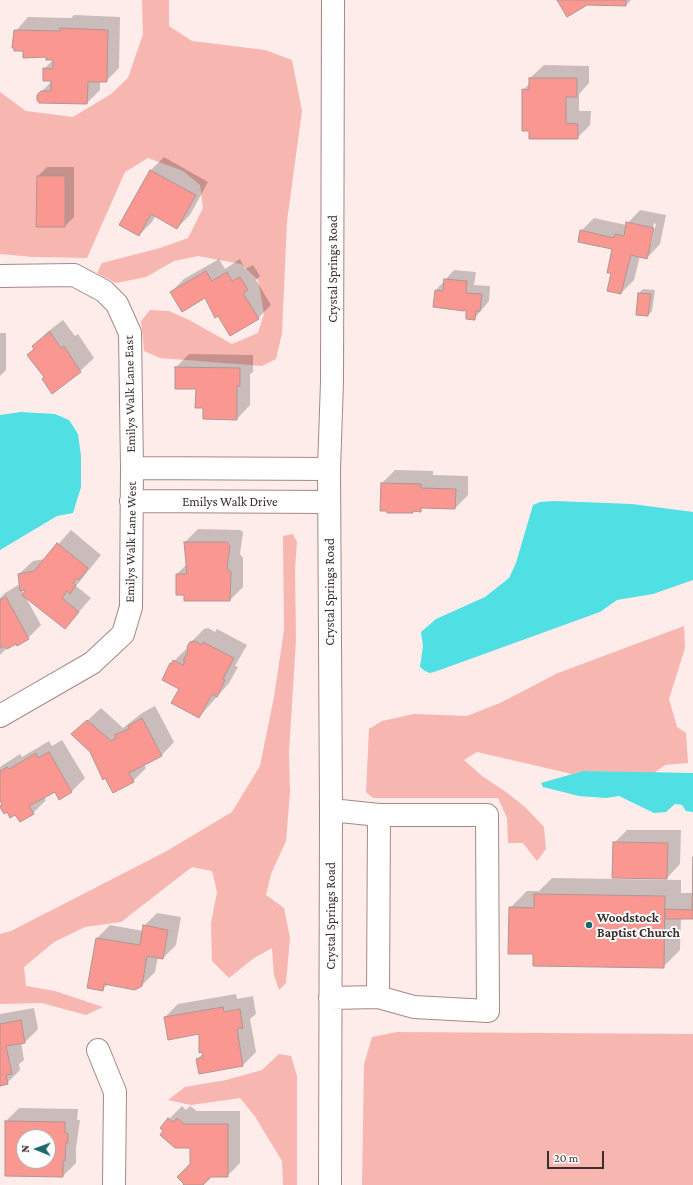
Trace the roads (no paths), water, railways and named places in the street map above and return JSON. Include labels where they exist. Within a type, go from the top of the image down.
[{"type":"street","name":"Crystal Springs Road","points":[[330,1185],[331,810],[329,469],[332,382],[333,0]]},
{"type":"street","name":"Emilys Walk Lane East","points":[[0,276],[74,275],[104,291],[117,304],[130,333],[132,468]]},
{"type":"street","points":[[132,468],[329,469]]},
{"type":"street","name":"Emilys Walk Lane West","points":[[0,716],[92,663],[123,634],[131,607],[132,468]]},
{"type":"street","name":"Emilys Walk Drive","points":[[132,501],[329,502]]},
{"type":"street","points":[[330,998],[378,997],[414,1006],[488,1011],[487,815],[379,815],[331,810]]},
{"type":"street","points":[[378,997],[379,815]]},
{"type":"street","points":[[98,1050],[115,1092],[114,1185]]},
{"type":"water","points":[[21,412],[55,414],[69,420],[78,434],[81,456],[81,487],[73,513],[57,516],[0,550],[0,415]]},
{"type":"water","points":[[554,501],[632,504],[693,512],[693,580],[653,594],[617,600],[600,612],[437,671],[430,673],[425,671],[420,667],[423,646],[421,632],[436,619],[485,597],[509,578],[516,563],[533,505],[540,502]]},
{"type":"water","points":[[583,771],[693,773],[693,812],[686,811],[682,805],[675,804],[666,812],[654,813],[619,796],[606,798],[579,796],[543,787],[541,783]]},
{"type":"place","name":"Woodstock Baptist Church","points":[[589,925]]}]
